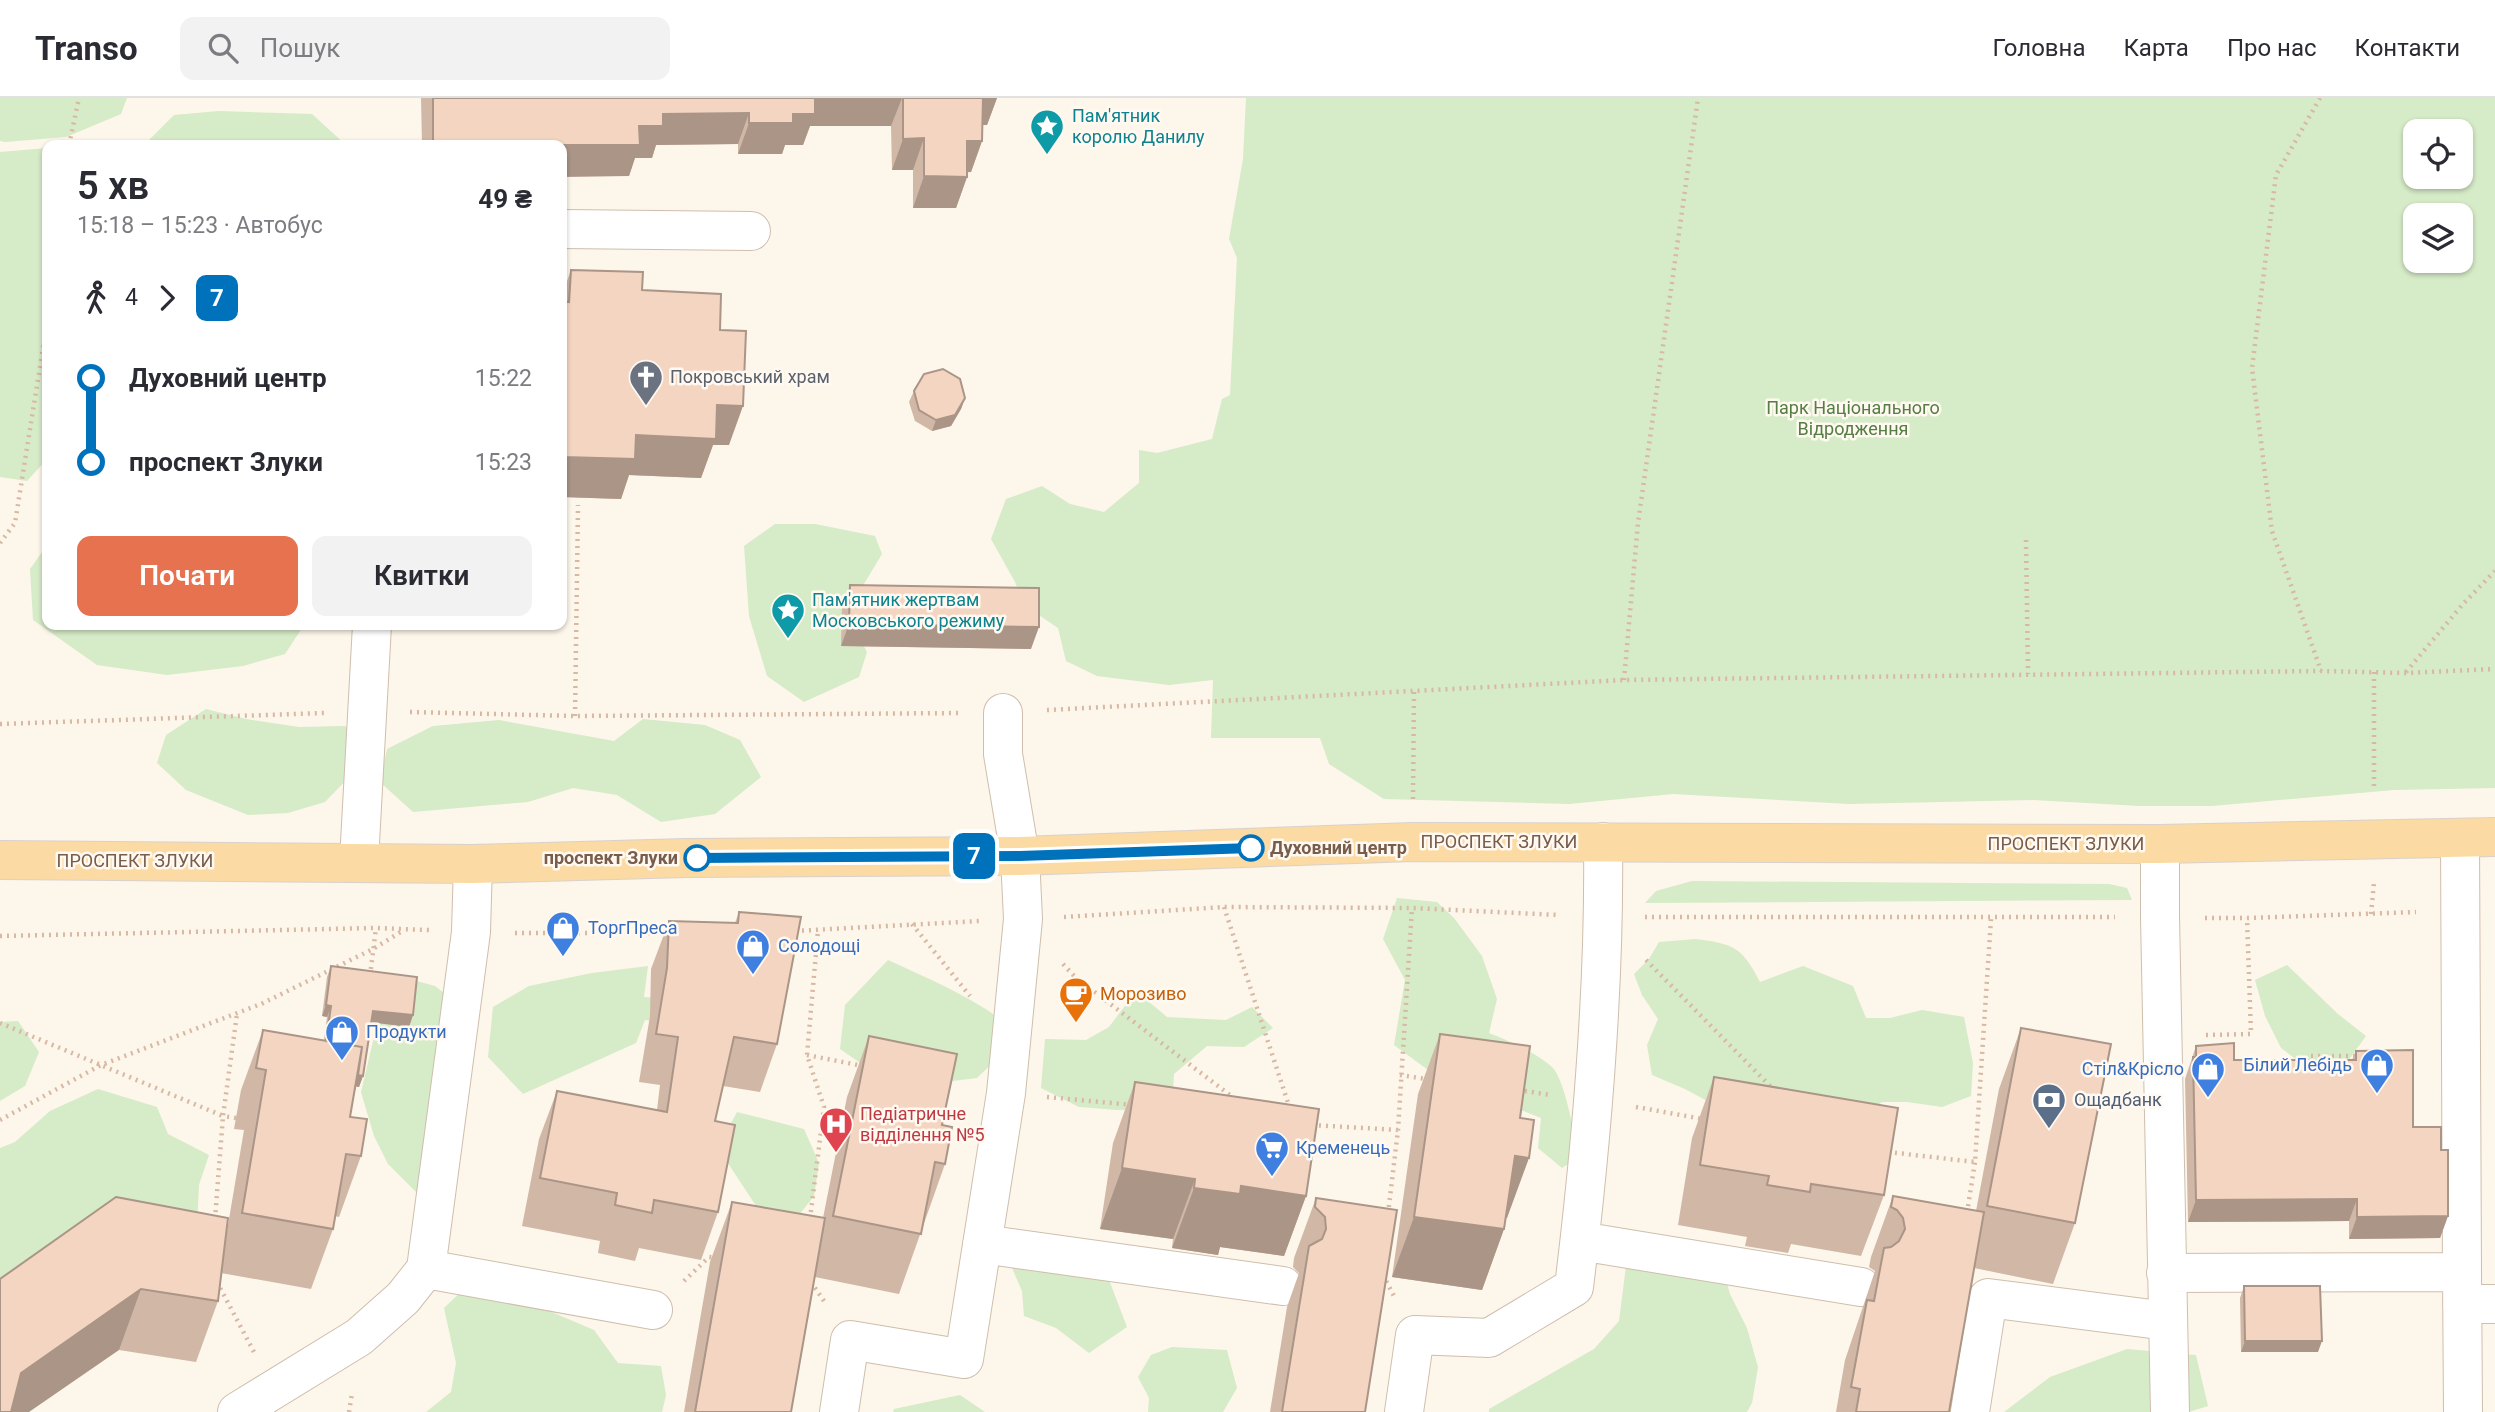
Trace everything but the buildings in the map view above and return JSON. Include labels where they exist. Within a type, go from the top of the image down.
[{"type":"main road","name":"ПРОСПЕКТ ЗЛУКИ","points":[[0,860],[474,864],[686,858],[1020,856],[1413,842],[2160,844],[2477,837]]},
{"type":"lane","points":[[567,229],[751,231]]},
{"type":"lane","points":[[359,862],[372,630]]},
{"type":"lane","points":[[839,1412],[850,1340],[964,1359],[1006,1093],[1023,919],[1020,856],[1003,754],[1003,713]]},
{"type":"lane","points":[[2463,1412],[2473,1293],[2461,910],[2477,837]]},
{"type":"lane","points":[[1404,1412],[1415,1335],[1489,1338],[1574,1287],[1592,1100],[1604,917],[1603,842]]},
{"type":"lane","points":[[2160,844],[2170,1412]]},
{"type":"lane","points":[[237,1412],[359,1337],[403,1298],[426,1269],[471,932],[474,864]]},
{"type":"lane","points":[[1580,1241],[1861,1287]]},
{"type":"lane","points":[[982,1244],[1283,1286]]},
{"type":"lane","points":[[426,1269],[653,1310]]},
{"type":"lane","points":[[2166,1273],[2473,1293]]},
{"type":"lane","points":[[1970,1412],[1988,1298],[2167,1321]]},
{"type":"path","points":[[70,140],[79,98]]},
{"type":"path","points":[[1624,680],[1637,523],[1698,98]]},
{"type":"path","points":[[2320,98],[2276,175],[2252,368],[2272,531],[2320,671]]},
{"type":"path","points":[[0,544],[15,523],[42,354]]},
{"type":"path","points":[[575,716],[578,505]]},
{"type":"path","points":[[2025,540],[2028,674]]},
{"type":"path","points":[[2405,673],[2463,604],[2495,571]]},
{"type":"path","points":[[0,724],[367,712],[575,716],[1003,713],[1624,680],[2320,671],[2405,673],[2495,669]]},
{"type":"path","points":[[2374,672],[2374,786]]},
{"type":"path","points":[[1413,800],[1414,692]]},
{"type":"path","points":[[2371,914],[2374,880]]},
{"type":"path","points":[[791,931],[1224,907],[1412,908],[1604,917],[1991,919],[2160,916],[2247,918],[2461,910]]},
{"type":"path","points":[[1224,907],[1290,1111]]},
{"type":"path","points":[[1388,1220],[1398,1129],[1412,908]]},
{"type":"path","points":[[1604,917],[1776,1092]]},
{"type":"path","points":[[2163,1035],[2251,1034],[2247,918]]},
{"type":"path","points":[[1023,919],[1074,977],[1239,1102]]},
{"type":"path","points":[[1967,1214],[1975,1162],[1991,919]]},
{"type":"path","points":[[912,923],[1012,1048]]},
{"type":"path","points":[[0,936],[376,928],[471,932],[671,933]]},
{"type":"path","points":[[370,977],[376,928]]},
{"type":"path","points":[[0,1119],[101,1065],[237,1014],[373,950],[406,929]]},
{"type":"path","points":[[809,1230],[824,1107],[807,1055],[818,930]]},
{"type":"path","points":[[214,1232],[223,1116],[237,1014]]},
{"type":"path","points":[[0,1023],[223,1116],[236,1118]]},
{"type":"path","points":[[807,1055],[873,1068]]},
{"type":"path","points":[[2311,1056],[2366,1056]]},
{"type":"path","points":[[1400,1075],[1428,1079]]},
{"type":"path","points":[[1510,1089],[1715,1121]]},
{"type":"path","points":[[1006,1093],[1140,1106]]},
{"type":"path","points":[[1306,1125],[1398,1129]]},
{"type":"path","points":[[1883,1152],[1975,1162]]},
{"type":"path","points":[[653,1310],[709,1257],[722,1259]]},
{"type":"path","points":[[211,1271],[274,1390]]},
{"type":"path","points":[[804,1272],[850,1340]]},
{"type":"path","points":[[1382,1272],[1415,1335]]},
{"type":"green space","points":[[0,98],[127,98],[121,114],[66,137],[5,142],[0,141]]},
{"type":"green space","name":"Парк Національного Відродження","points":[[1246,98],[2495,98],[2495,788],[2394,790],[2212,806],[2140,806],[2033,800],[1849,804],[1673,794],[1569,804],[1384,799],[1329,764],[1320,738],[1211,738],[1213,680],[1169,685],[1097,676],[1066,661],[1058,628],[1024,605],[1015,582],[991,539],[1006,499],[1042,486],[1070,504],[1104,512],[1139,483],[1139,450],[1157,453],[1212,439],[1222,399],[1230,395],[1237,258],[1229,239],[1243,159]]},
{"type":"green space","points":[[219,111],[312,114],[341,140],[149,140],[174,115]]},
{"type":"green space","points":[[42,148],[42,464],[27,481],[0,477],[0,152]]},
{"type":"green space","points":[[775,524],[815,524],[875,536],[882,554],[861,589],[850,621],[867,652],[859,677],[804,702],[767,676],[749,616],[744,546]]},
{"type":"green space","points":[[42,552],[42,626],[33,620],[30,569]]},
{"type":"green space","points":[[47,630],[301,630],[285,654],[243,666],[167,675],[97,665]]},
{"type":"green space","points":[[206,709],[246,719],[299,727],[345,726],[364,740],[352,774],[325,802],[288,813],[248,815],[186,790],[157,763],[166,735]]},
{"type":"green space","points":[[643,719],[705,725],[740,740],[761,777],[715,814],[661,822],[617,795],[573,788],[528,802],[413,812],[380,782],[387,749],[433,726],[499,720],[614,741]]},
{"type":"green space","points":[[1692,881],[2109,884],[2127,888],[2132,900],[1645,903],[1656,891]]},
{"type":"green space","points":[[1397,898],[1437,902],[1454,918],[1482,956],[1497,999],[1489,1033],[1514,1043],[1552,1067],[1565,1096],[1579,1157],[1562,1168],[1538,1148],[1541,1118],[1439,1078],[1394,1045],[1405,980],[1383,939]]},
{"type":"green space","points":[[1696,939],[1736,949],[1748,961],[1760,982],[1803,966],[1853,986],[1866,1018],[1890,1018],[1922,1010],[1964,1017],[1973,1063],[1971,1096],[1942,1107],[1882,1102],[1851,1123],[1722,1109],[1652,1075],[1647,1045],[1658,1019],[1642,995],[1634,974],[1649,959],[1659,942]]},
{"type":"green space","points":[[888,960],[964,996],[1006,1023],[1005,1051],[977,1078],[944,1082],[882,1078],[840,1049],[845,1005]]},
{"type":"green space","points":[[2287,965],[2338,1014],[2366,1036],[2345,1065],[2310,1070],[2281,1048],[2265,1016],[2255,980]]},
{"type":"green space","points":[[648,966],[644,997],[744,1002],[718,1027],[645,1020],[636,1043],[523,1094],[488,1057],[493,1007],[529,986],[592,973]]},
{"type":"green space","points":[[402,977],[435,986],[467,1011],[428,1204],[388,1164],[374,1136],[361,1092],[374,1037]]},
{"type":"green space","points":[[1136,991],[1167,1017],[1226,1020],[1252,1007],[1273,1028],[1244,1047],[1207,1046],[1174,1074],[1172,1109],[1117,1110],[1079,1107],[1041,1088],[1045,1039],[1086,1040],[1109,1027]]},
{"type":"green space","points":[[18,1021],[39,1052],[25,1086],[0,1101],[0,1022]]},
{"type":"green space","points":[[98,1089],[157,1107],[168,1134],[209,1155],[199,1185],[196,1245],[0,1302],[0,1148],[15,1142],[50,1111]]},
{"type":"green space","points":[[737,1112],[804,1129],[819,1163],[814,1196],[795,1220],[766,1221],[718,1148]]},
{"type":"green space","points":[[1084,1252],[1109,1280],[1127,1327],[1089,1353],[1056,1328],[1024,1316],[1022,1291],[1012,1268]]},
{"type":"green space","points":[[1627,1258],[1723,1268],[1730,1294],[1747,1328],[1758,1367],[1752,1403],[1747,1412],[1489,1412],[1489,1409],[1594,1349],[1619,1321]]},
{"type":"green space","points":[[469,1284],[547,1310],[594,1330],[618,1363],[661,1366],[666,1395],[662,1412],[426,1412],[451,1392],[456,1363],[444,1308]]},
{"type":"green space","points":[[1172,1347],[1227,1350],[1237,1388],[1223,1412],[1148,1412],[1149,1398],[1138,1377],[1151,1355]]},
{"type":"green space","points":[[2127,1349],[2196,1355],[2208,1406],[2189,1412],[2004,1412],[2050,1377]]},
{"type":"green space","points":[[960,1395],[985,1412],[893,1412],[894,1409]]},
{"type":"bus line","name":"7","points":[[697,858],[1020,856],[1251,848]]},
{"type":"place","name":"Пам'ятник королю Данилу","points":[[1047,156]]},
{"type":"place","name":"Покровський храм","points":[[646,407]]},
{"type":"place","name":"Пам'ятник жертвам Московського режиму","points":[[788,640]]},
{"type":"place","name":"Духовний центр","points":[[1251,848]]},
{"type":"place","name":"проспект Злуки","points":[[697,858]]},
{"type":"place","name":"ТоргПреса","points":[[563,958]]},
{"type":"place","name":"Солодощі","points":[[753,976]]},
{"type":"place","name":"Морозиво","points":[[1076,1024]]},
{"type":"place","name":"Продукти","points":[[342,1062]]},
{"type":"place","name":"Білий Лебідь","points":[[2377,1095]]},
{"type":"place","name":"Стіл&Крісло","points":[[2208,1099]]},
{"type":"place","name":"Ощадбанк","points":[[2049,1130]]},
{"type":"place","name":"Педіатричне відділення №5","points":[[836,1154]]},
{"type":"place","name":"Кременець","points":[[1272,1178]]}]
